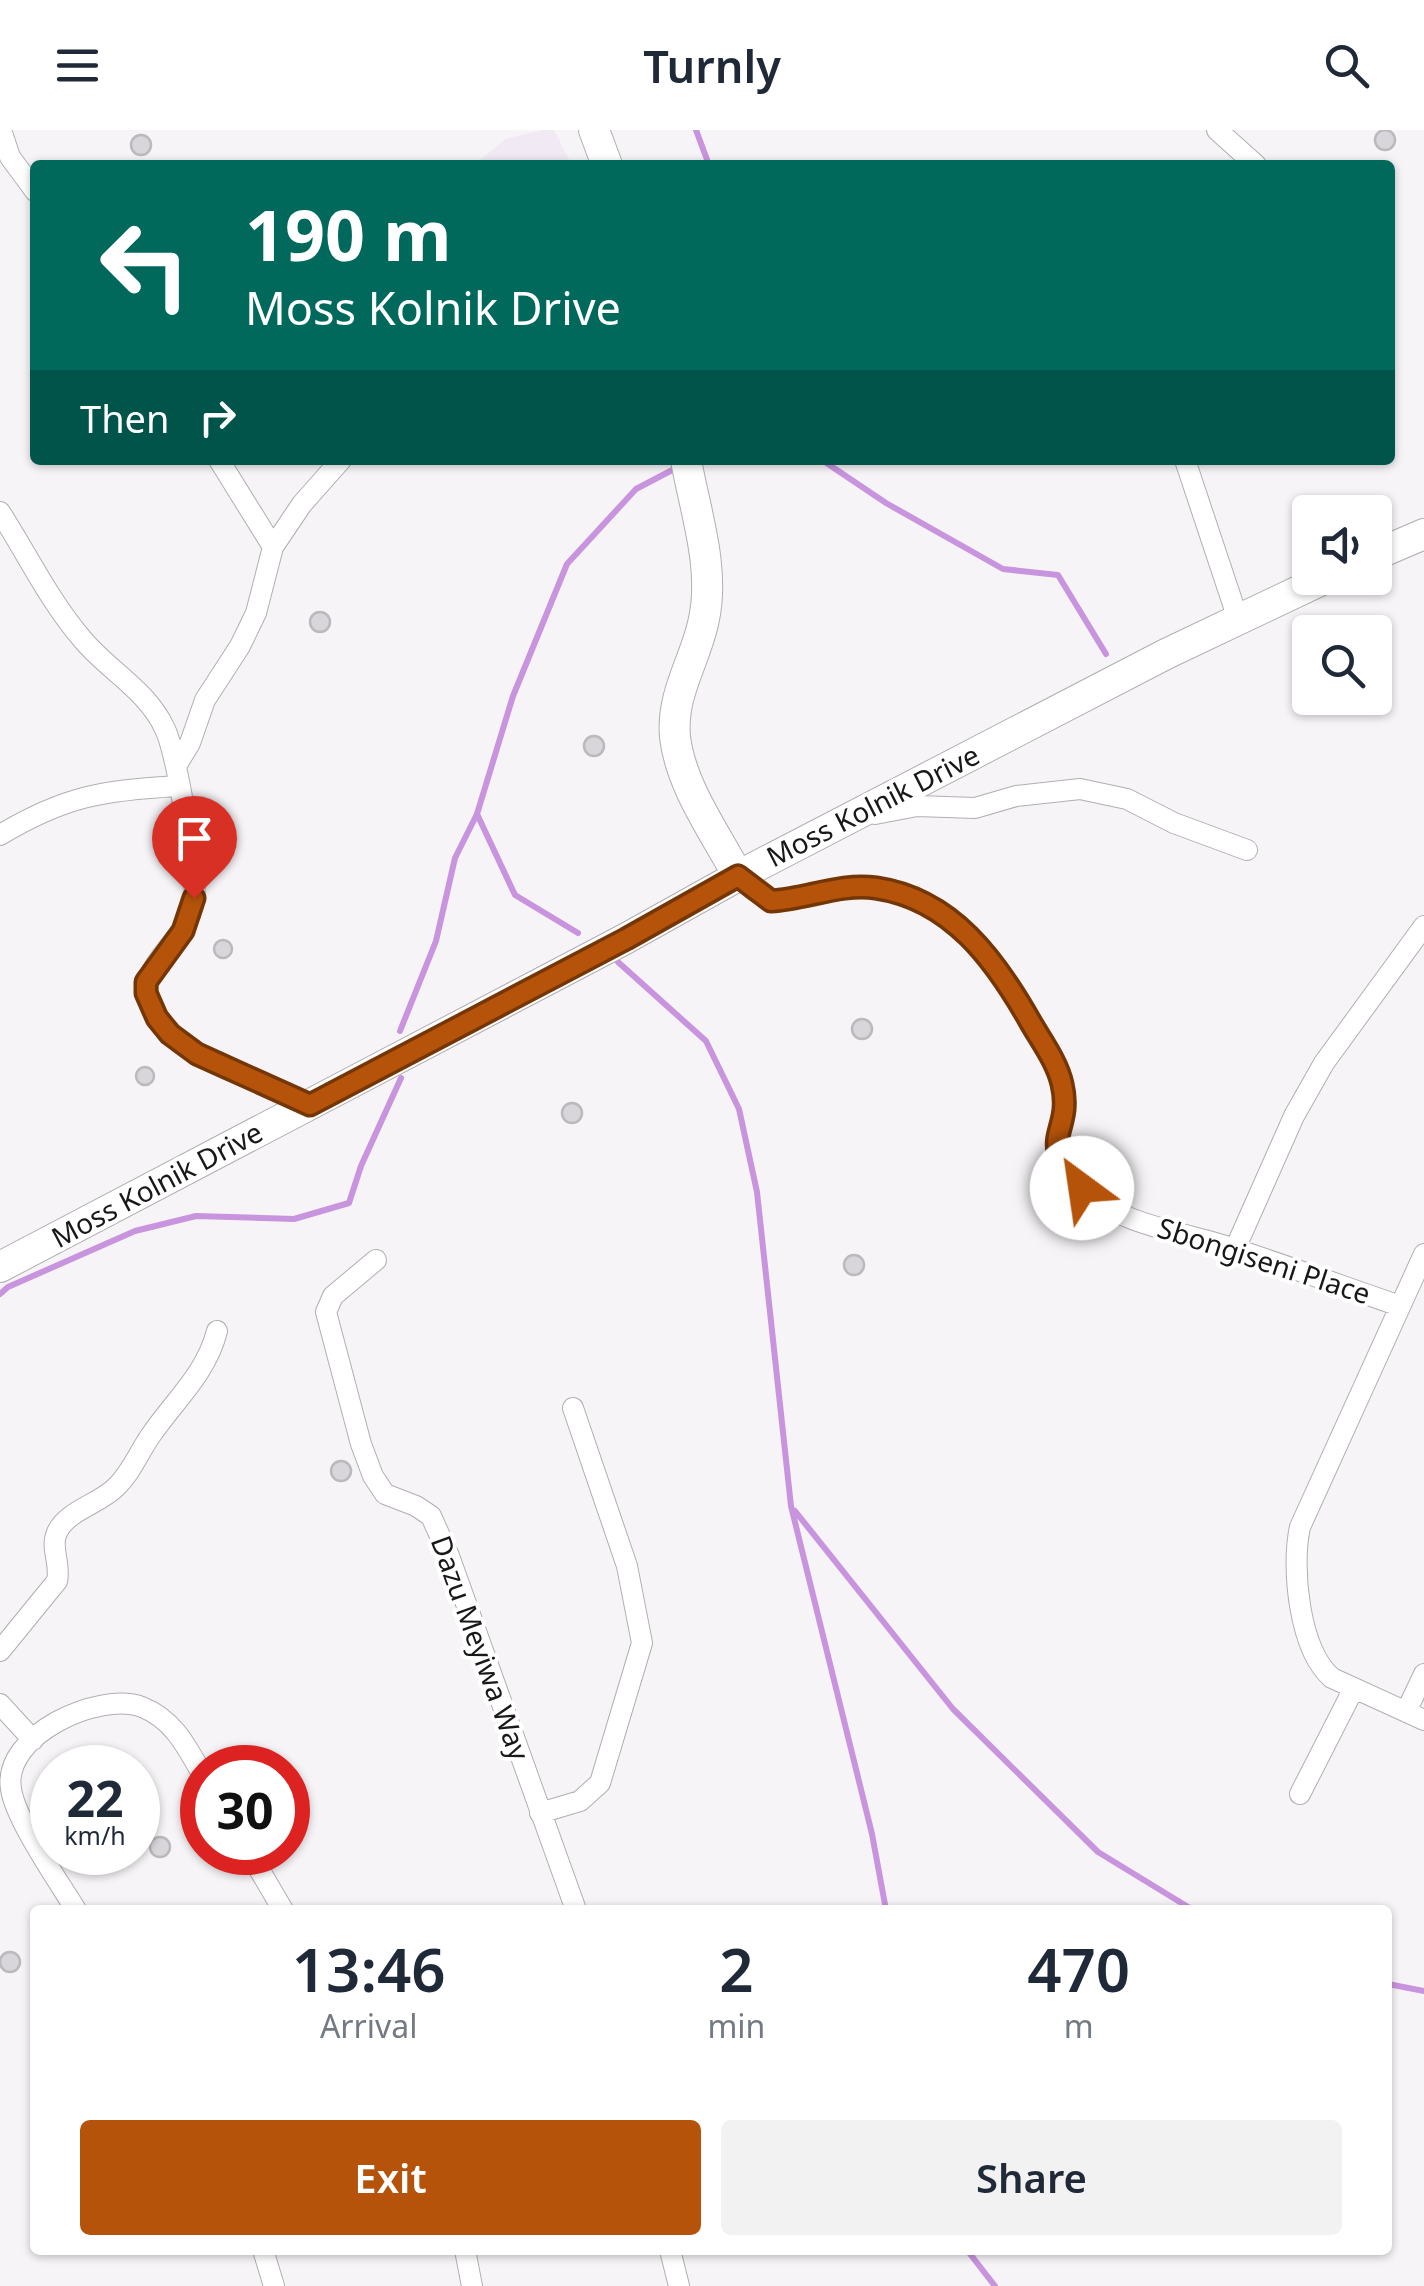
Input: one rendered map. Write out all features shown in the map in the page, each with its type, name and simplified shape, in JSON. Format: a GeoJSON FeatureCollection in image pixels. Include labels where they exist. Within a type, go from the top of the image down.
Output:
{"type":"FeatureCollection","features":[{"type":"Feature","properties":{"kind":"main road"},"geometry":{"type":"LineString","coordinates":[[594,130],[604,160]]}},
{"type":"Feature","properties":{"kind":"main road"},"geometry":{"type":"LineString","coordinates":[[687,466],[705,558],[706,600],[700,633],[677,700],[675,736],[688,784],[738,876]]}},
{"type":"Feature","properties":{"kind":"main road"},"geometry":{"type":"LineString","coordinates":[[1392,548],[1424,534]]}},
{"type":"Feature","properties":{"kind":"main road","name":"Moss Kolnik Drive"},"geometry":{"type":"LineString","coordinates":[[0,1267],[626,939],[738,876],[1292,594]]}},
{"type":"Feature","properties":{"kind":"street"},"geometry":{"type":"LineString","coordinates":[[2,130],[10,157],[30,184]]}},
{"type":"Feature","properties":{"kind":"street"},"geometry":{"type":"LineString","coordinates":[[1217,130],[1250,160]]}},
{"type":"Feature","properties":{"kind":"street"},"geometry":{"type":"LineString","coordinates":[[222,465],[273,547]]}},
{"type":"Feature","properties":{"kind":"street"},"geometry":{"type":"LineString","coordinates":[[177,776],[205,700],[256,613],[273,547],[302,504],[337,465]]}},
{"type":"Feature","properties":{"kind":"street"},"geometry":{"type":"LineString","coordinates":[[1187,465],[1238,619]]}},
{"type":"Feature","properties":{"kind":"street"},"geometry":{"type":"LineString","coordinates":[[0,512],[82,640],[150,703],[166,730],[177,776],[194,898],[183,931],[146,982],[146,993],[157,1018],[184,1046],[310,1105]]}},
{"type":"Feature","properties":{"kind":"street"},"geometry":{"type":"LineString","coordinates":[[0,835],[65,801],[177,776]]}},
{"type":"Feature","properties":{"kind":"street"},"geometry":{"type":"LineString","coordinates":[[844,821],[906,807],[975,808],[1016,796],[1080,789],[1127,799],[1174,824],[1247,850]]}},
{"type":"Feature","properties":{"kind":"street","name":"Sbongiseni Place"},"geometry":{"type":"LineString","coordinates":[[738,876],[771,901],[831,890],[874,888],[897,892],[950,918],[1002,974],[1056,1068],[1064,1105],[1056,1151],[1062,1167],[1099,1204],[1119,1214],[1400,1306]]}},
{"type":"Feature","properties":{"kind":"street"},"geometry":{"type":"LineString","coordinates":[[1234,1249],[1294,1116],[1324,1063],[1424,926]]}},
{"type":"Feature","properties":{"kind":"street"},"geometry":{"type":"LineString","coordinates":[[1424,1254],[1300,1526],[1295,1549],[1304,1618],[1316,1660],[1332,1678],[1415,1716],[1424,1674]]}},
{"type":"Feature","properties":{"kind":"street","name":"Dazu Meyiwa Way"},"geometry":{"type":"LineString","coordinates":[[376,1260],[349,1280],[327,1306],[327,1319],[360,1444],[372,1476],[385,1494],[431,1516],[449,1556],[574,1905]]}},
{"type":"Feature","properties":{"kind":"street"},"geometry":{"type":"LineString","coordinates":[[0,1652],[56,1581],[55,1536],[62,1524],[120,1484],[152,1433],[201,1370],[217,1331]]}},
{"type":"Feature","properties":{"kind":"street"},"geometry":{"type":"LineString","coordinates":[[540,1813],[580,1801],[600,1783],[642,1643],[628,1566],[573,1408]]}},
{"type":"Feature","properties":{"kind":"street"},"geometry":{"type":"LineString","coordinates":[[1300,1794],[1354,1688]]}},
{"type":"Feature","properties":{"kind":"street"},"geometry":{"type":"LineString","coordinates":[[0,1787],[33,1740],[79,1710],[108,1702],[139,1706],[156,1714],[178,1732],[185,1745]]}},
{"type":"Feature","properties":{"kind":"street"},"geometry":{"type":"LineString","coordinates":[[0,1704],[33,1740]]}},
{"type":"Feature","properties":{"kind":"street"},"geometry":{"type":"LineString","coordinates":[[12,1766],[10,1790],[36,1844],[73,1905]]}},
{"type":"Feature","properties":{"kind":"street"},"geometry":{"type":"LineString","coordinates":[[262,1875],[280,1905]]}},
{"type":"Feature","properties":{"kind":"street"},"geometry":{"type":"LineString","coordinates":[[265,2255],[274,2286]]}},
{"type":"Feature","properties":{"kind":"street"},"geometry":{"type":"LineString","coordinates":[[466,2255],[472,2286]]}},
{"type":"Feature","properties":{"kind":"street"},"geometry":{"type":"LineString","coordinates":[[671,2255],[679,2286]]}},
{"type":"Feature","properties":{"kind":"shaded area"},"geometry":{"type":"Polygon","coordinates":[[[554,130],[569,160],[480,160],[505,139],[554,130]]]}},
{"type":"Feature","properties":{"kind":"building"},"geometry":{"type":"Polygon","coordinates":[[[1385,130],[1395,140],[1385,150],[1375,140],[1385,130]]]}},
{"type":"Feature","properties":{"kind":"building"},"geometry":{"type":"Polygon","coordinates":[[[141,135],[151,145],[141,155],[131,145],[141,135]]]}},
{"type":"Feature","properties":{"kind":"building"},"geometry":{"type":"Polygon","coordinates":[[[320,612],[330,622],[320,632],[310,622],[320,612]]]}},
{"type":"Feature","properties":{"kind":"building"},"geometry":{"type":"Polygon","coordinates":[[[594,736],[604,746],[594,756],[584,746],[594,736]]]}},
{"type":"Feature","properties":{"kind":"building"},"geometry":{"type":"Polygon","coordinates":[[[223,940],[230,942],[230,956],[223,958],[216,956],[214,949],[216,942],[223,940]]]}},
{"type":"Feature","properties":{"kind":"building"},"geometry":{"type":"Polygon","coordinates":[[[862,1019],[872,1029],[862,1039],[852,1029],[862,1019]]]}},
{"type":"Feature","properties":{"kind":"building"},"geometry":{"type":"Polygon","coordinates":[[[145,1067],[152,1069],[152,1083],[145,1085],[138,1083],[136,1076],[138,1069],[145,1067]]]}},
{"type":"Feature","properties":{"kind":"building"},"geometry":{"type":"Polygon","coordinates":[[[572,1103],[582,1113],[572,1123],[562,1113],[572,1103]]]}},
{"type":"Feature","properties":{"kind":"building"},"geometry":{"type":"Polygon","coordinates":[[[854,1255],[864,1265],[854,1275],[844,1265],[854,1255]]]}},
{"type":"Feature","properties":{"kind":"building"},"geometry":{"type":"Polygon","coordinates":[[[341,1461],[351,1471],[341,1481],[331,1471],[341,1461]]]}},
{"type":"Feature","properties":{"kind":"building"},"geometry":{"type":"Polygon","coordinates":[[[160,1837],[170,1847],[160,1857],[160,1837]]]}},
{"type":"Feature","properties":{"kind":"building"},"geometry":{"type":"Polygon","coordinates":[[[10,1952],[20,1962],[10,1972],[0,1962],[10,1952]]]}},
{"type":"Feature","properties":{"kind":"waterway"},"geometry":{"type":"LineString","coordinates":[[696,130],[707,160]]}},
{"type":"Feature","properties":{"kind":"waterway"},"geometry":{"type":"LineString","coordinates":[[829,465],[886,503],[1003,569],[1058,575],[1106,654]]}},
{"type":"Feature","properties":{"kind":"waterway"},"geometry":{"type":"LineString","coordinates":[[578,933],[515,895],[477,814],[513,696],[567,564],[636,489],[678,467]]}},
{"type":"Feature","properties":{"kind":"waterway"},"geometry":{"type":"LineString","coordinates":[[400,1031],[436,941],[455,858],[477,814]]}},
{"type":"Feature","properties":{"kind":"waterway"},"geometry":{"type":"LineString","coordinates":[[618,962],[706,1041],[739,1109],[757,1192],[791,1506],[872,1834],[885,1905]]}},
{"type":"Feature","properties":{"kind":"waterway"},"geometry":{"type":"LineString","coordinates":[[0,1294],[135,1231],[196,1216],[294,1219],[349,1203],[361,1166],[401,1078]]}},
{"type":"Feature","properties":{"kind":"waterway"},"geometry":{"type":"LineString","coordinates":[[795,1511],[953,1709],[1098,1852],[1185,1905]]}},
{"type":"Feature","properties":{"kind":"waterway"},"geometry":{"type":"LineString","coordinates":[[1392,1985],[1424,1991]]}},
{"type":"Feature","properties":{"kind":"waterway"},"geometry":{"type":"LineString","coordinates":[[971,2255],[995,2286]]}},
{"type":"Feature","properties":{"kind":"route"},"geometry":{"type":"LineString","coordinates":[[194,898],[183,931],[146,982],[146,993],[157,1018],[170,1034],[197,1054],[310,1105],[738,876],[771,901],[855,887],[897,892],[950,918],[986,953],[1014,993],[1056,1068],[1064,1105],[1056,1151],[1062,1167],[1082,1188]]}}]}
